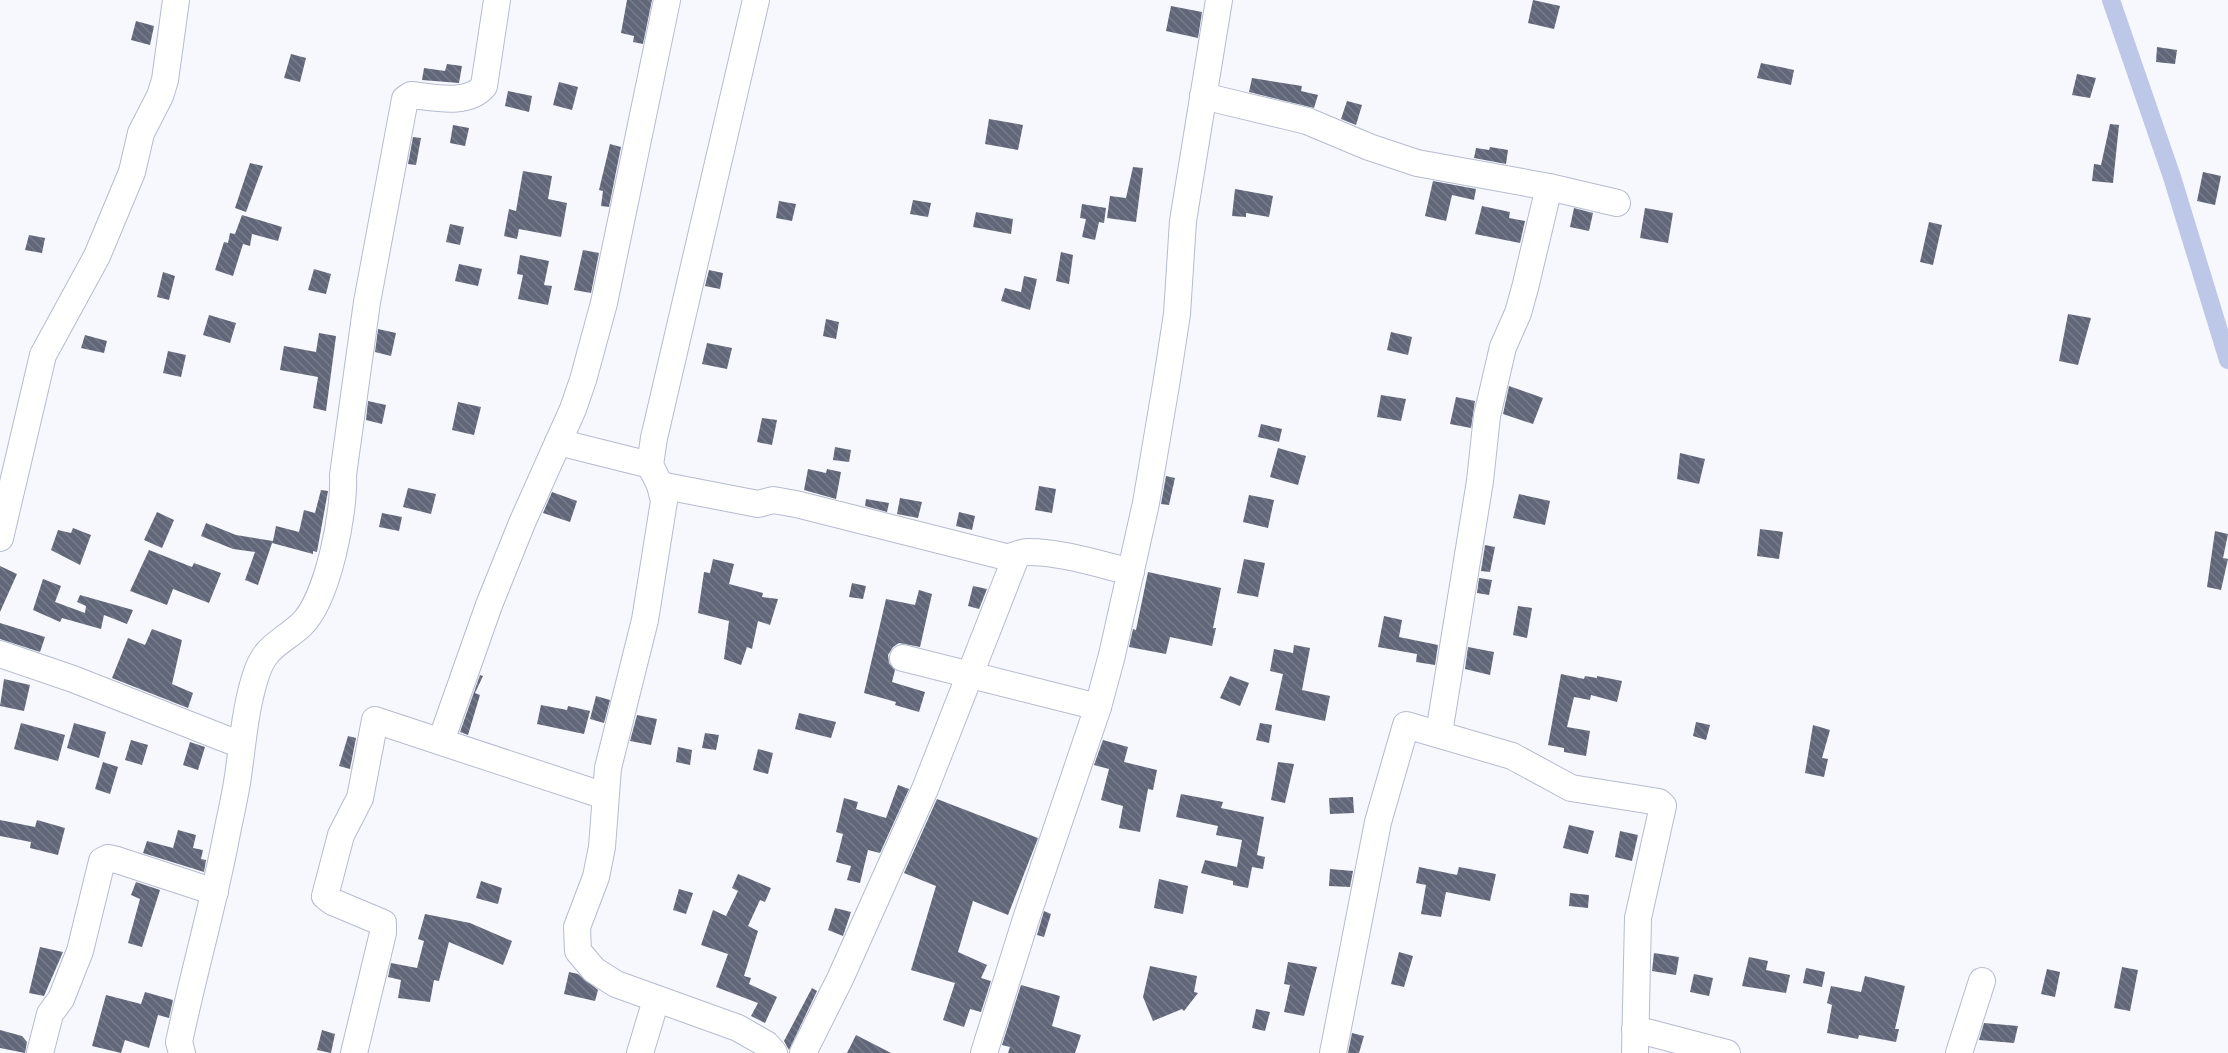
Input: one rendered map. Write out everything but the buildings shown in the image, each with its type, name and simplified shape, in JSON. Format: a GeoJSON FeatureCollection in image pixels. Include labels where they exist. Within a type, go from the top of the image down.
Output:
{"type":"FeatureCollection","features":[{"type":"Feature","properties":{"kind":"street"},"geometry":{"type":"LineString","coordinates":[[0,538],[3,509],[43,355],[97,255],[132,172],[141,133],[160,96],[176,0]]}},
{"type":"Feature","properties":{"kind":"street"},"geometry":{"type":"LineString","coordinates":[[182,1053],[179,1042],[215,892],[238,777],[247,707],[263,657],[273,644],[301,625],[317,606],[327,578],[344,493],[343,475],[365,313],[405,99],[411,95],[465,98],[477,94],[484,86],[497,0]]}},
{"type":"Feature","properties":{"kind":"street"},"geometry":{"type":"LineString","coordinates":[[441,741],[489,605],[573,410],[596,336],[667,0]]}},
{"type":"Feature","properties":{"kind":"street"},"geometry":{"type":"LineString","coordinates":[[756,0],[696,267],[666,380],[655,475],[664,501],[645,620],[608,768],[602,847],[596,877],[577,927],[578,951],[594,970],[616,984],[738,1028],[766,1044],[774,1053]]}},
{"type":"Feature","properties":{"kind":"street"},"geometry":{"type":"LineString","coordinates":[[984,1053],[1026,919],[1098,707],[1131,572],[1177,314],[1183,221],[1219,0]]}},
{"type":"Feature","properties":{"kind":"street"},"geometry":{"type":"LineString","coordinates":[[1203,96],[1307,121],[1369,147],[1418,164],[1549,187],[1617,203]]}},
{"type":"Feature","properties":{"kind":"street"},"geometry":{"type":"LineString","coordinates":[[1439,733],[1480,481],[1487,416],[1503,347],[1523,296],[1549,187]]}},
{"type":"Feature","properties":{"kind":"street"},"geometry":{"type":"LineString","coordinates":[[558,442],[655,475],[758,504],[773,500],[796,504],[988,553],[1016,556],[1025,551],[1048,554],[1131,572]]}},
{"type":"Feature","properties":{"kind":"street"},"geometry":{"type":"LineString","coordinates":[[803,1053],[884,884],[970,676],[1016,556]]}},
{"type":"Feature","properties":{"kind":"street"},"geometry":{"type":"LineString","coordinates":[[0,654],[73,679],[242,745]]}},
{"type":"Feature","properties":{"kind":"street"},"geometry":{"type":"LineString","coordinates":[[903,658],[1098,707]]}},
{"type":"Feature","properties":{"kind":"street"},"geometry":{"type":"LineString","coordinates":[[354,1053],[383,933],[383,922],[333,902],[325,896],[341,835],[360,798],[375,720],[605,796]]}},
{"type":"Feature","properties":{"kind":"street"},"geometry":{"type":"LineString","coordinates":[[1334,1053],[1378,822],[1404,726],[1409,725],[1512,756],[1571,788],[1659,802],[1663,806],[1638,918],[1635,1041],[1727,1053]]}},
{"type":"Feature","properties":{"kind":"street"},"geometry":{"type":"LineString","coordinates":[[40,1053],[50,1014],[61,999],[80,951],[102,861],[108,858],[215,892]]}},
{"type":"Feature","properties":{"kind":"street"},"geometry":{"type":"LineString","coordinates":[[1959,1053],[1982,981]]}},
{"type":"Feature","properties":{"kind":"street"},"geometry":{"type":"LineString","coordinates":[[640,1053],[656,1000]]}},
{"type":"Feature","properties":{"kind":"waterway"},"geometry":{"type":"LineString","coordinates":[[2111,0],[2172,177],[2228,360]]}}]}
